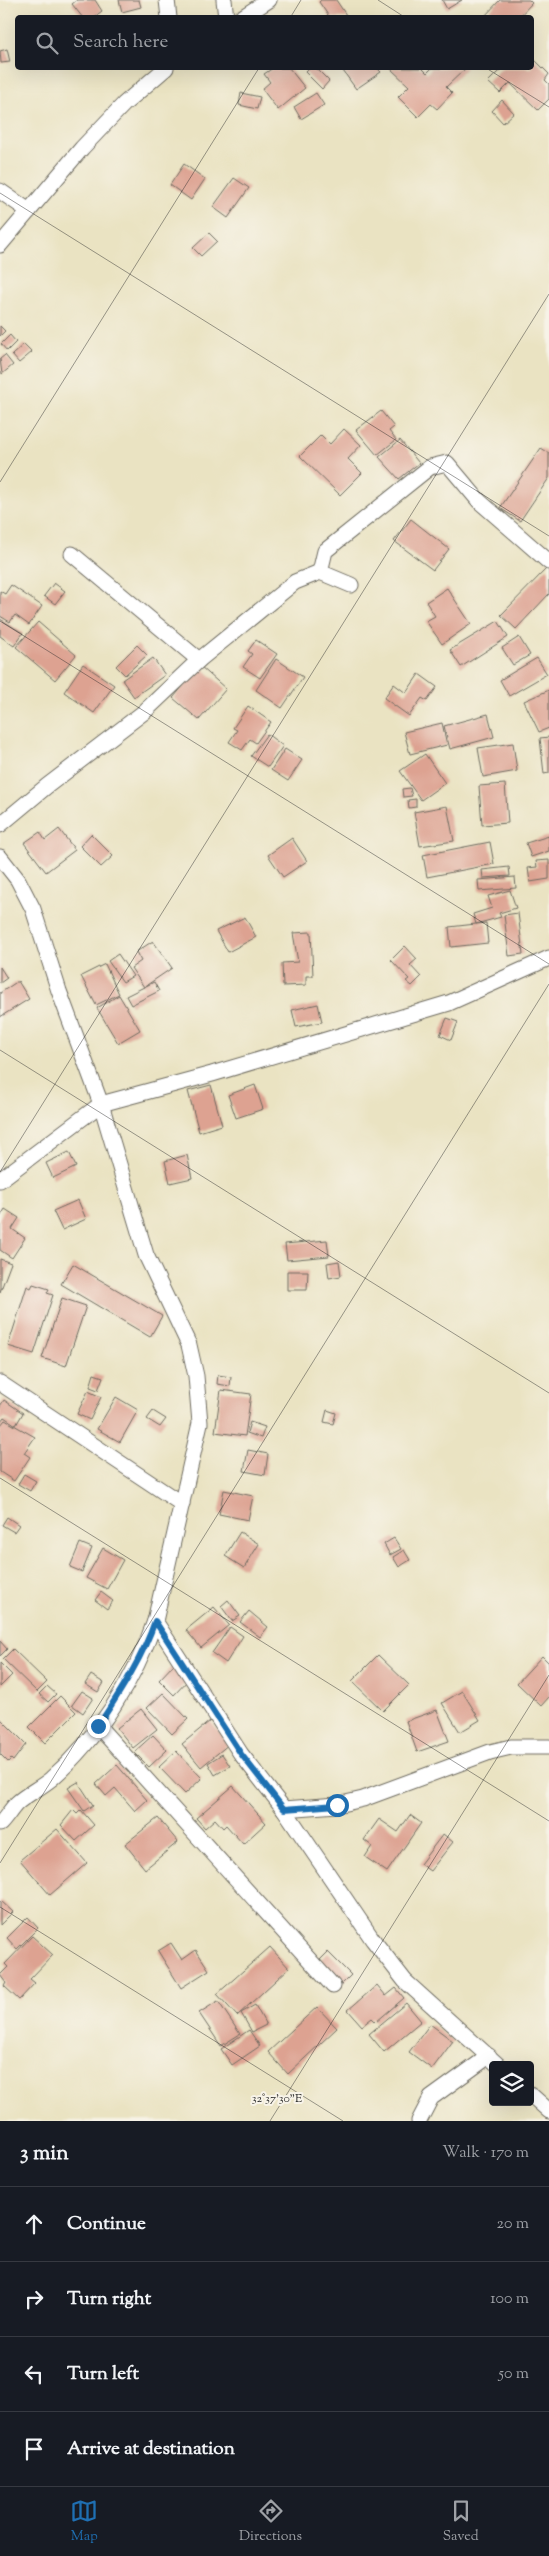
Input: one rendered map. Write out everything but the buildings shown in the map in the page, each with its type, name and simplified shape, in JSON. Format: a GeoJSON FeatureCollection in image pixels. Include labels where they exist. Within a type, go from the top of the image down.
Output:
{"type":"FeatureCollection","features":[{"type":"Feature","properties":{"kind":"street"},"geometry":{"type":"LineString","coordinates":[[167,0],[169,15]]}},
{"type":"Feature","properties":{"kind":"street"},"geometry":{"type":"LineString","coordinates":[[224,0],[226,15]]}},
{"type":"Feature","properties":{"kind":"street"},"geometry":{"type":"LineString","coordinates":[[246,15],[269,0]]}},
{"type":"Feature","properties":{"kind":"street"},"geometry":{"type":"LineString","coordinates":[[0,245],[94,136],[124,104],[164,70]]}},
{"type":"Feature","properties":{"kind":"street"},"geometry":{"type":"LineString","coordinates":[[0,191],[29,211]]}},
{"type":"Feature","properties":{"kind":"street"},"geometry":{"type":"LineString","coordinates":[[320,572],[325,552],[430,467],[447,462],[479,501],[549,562]]}},
{"type":"Feature","properties":{"kind":"street"},"geometry":{"type":"LineString","coordinates":[[72,554],[199,660]]}},
{"type":"Feature","properties":{"kind":"street"},"geometry":{"type":"LineString","coordinates":[[0,825],[47,786],[144,712],[199,660],[295,582],[320,572],[351,584]]}},
{"type":"Feature","properties":{"kind":"street"},"geometry":{"type":"LineString","coordinates":[[0,857],[18,880],[33,910],[59,991],[101,1104],[146,1255],[189,1345],[196,1376],[200,1423],[155,1621],[147,1643],[131,1675],[98,1726],[51,1778],[17,1804],[0,1824]]}},
{"type":"Feature","properties":{"kind":"street"},"geometry":{"type":"LineString","coordinates":[[0,1180],[101,1104],[212,1074],[449,1003],[549,958]]}},
{"type":"Feature","properties":{"kind":"street"},"geometry":{"type":"LineString","coordinates":[[0,1383],[182,1504]]}},
{"type":"Feature","properties":{"kind":"street"},"geometry":{"type":"LineString","coordinates":[[155,1621],[241,1754],[284,1809],[373,1940],[405,1981],[493,2061]]}},
{"type":"Feature","properties":{"kind":"street"},"geometry":{"type":"LineString","coordinates":[[98,1726],[333,1986]]}},
{"type":"Feature","properties":{"kind":"street"},"geometry":{"type":"LineString","coordinates":[[284,1809],[337,1805],[363,1799],[490,1752],[511,1747],[549,1746]]}},
{"type":"Feature","properties":{"kind":"street"},"geometry":{"type":"LineString","coordinates":[[419,2121],[431,2098],[489,2063]]}},
{"type":"Feature","properties":{"kind":"street"},"geometry":{"type":"LineString","coordinates":[[534,2098],[549,2112]]}},
{"type":"Feature","properties":{"kind":"route"},"geometry":{"type":"LineString","coordinates":[[98,1726],[131,1675],[147,1643],[155,1621],[241,1754],[284,1809],[337,1805]]}}]}
